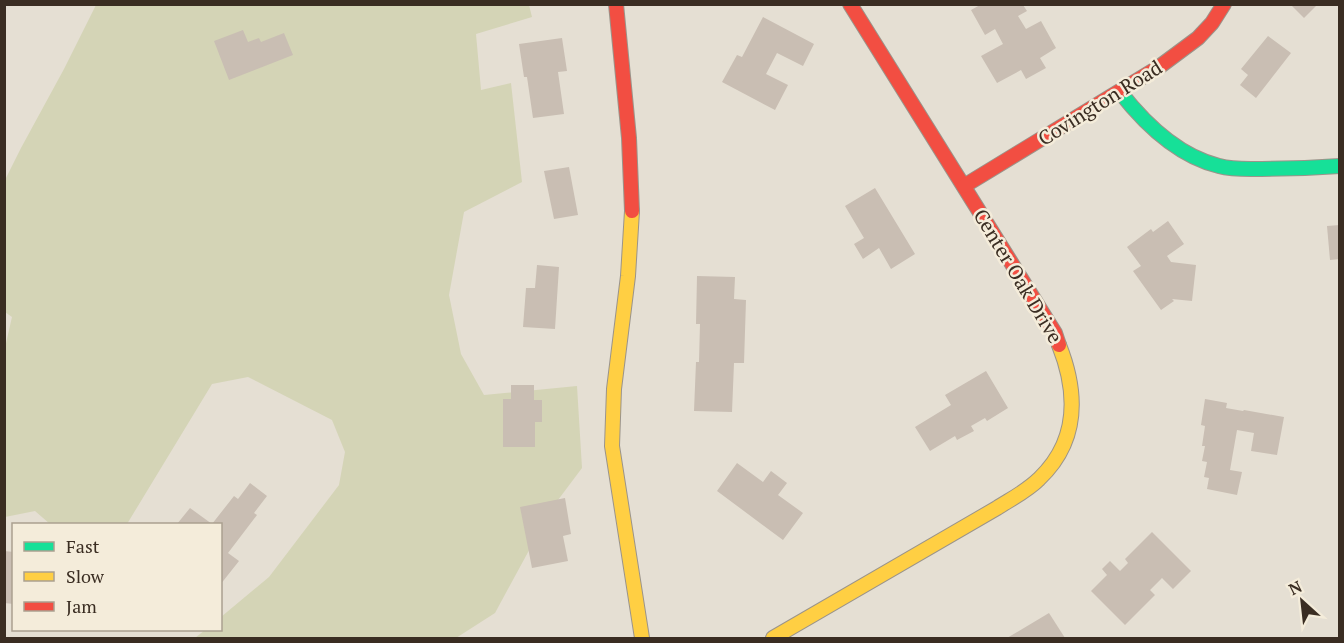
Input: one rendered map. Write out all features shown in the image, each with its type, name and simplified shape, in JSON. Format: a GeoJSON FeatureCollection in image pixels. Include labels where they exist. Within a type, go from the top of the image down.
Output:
{"type":"FeatureCollection","features":[{"type":"Feature","properties":{"kind":"street"},"geometry":{"type":"LineString","coordinates":[[616,4],[630,160],[632,219],[629,278],[612,419],[612,446],[642,639]]}},
{"type":"Feature","properties":{"kind":"street","name":"Center Oak Drive"},"geometry":{"type":"LineString","coordinates":[[773,639],[980,518],[1033,484],[1062,449],[1073,408],[1073,390],[1066,361],[1055,333],[850,4]]}},
{"type":"Feature","properties":{"kind":"street","name":"Covington Road"},"geometry":{"type":"LineString","coordinates":[[964,186],[1159,67],[1198,38],[1212,23],[1224,4]]}},
{"type":"Feature","properties":{"kind":"street"},"geometry":{"type":"LineString","coordinates":[[1120,92],[1157,134],[1175,146],[1215,166],[1260,170],[1340,166]]}},
{"type":"Feature","properties":{"kind":"green space"},"geometry":{"type":"Polygon","coordinates":[[[96,5],[529,5],[532,17],[476,34],[481,90],[511,83],[522,182],[464,212],[449,295],[461,354],[484,395],[577,386],[582,468],[552,508],[495,613],[456,638],[195,638],[204,631],[222,631],[222,616],[269,577],[339,485],[345,452],[332,420],[248,377],[212,384],[128,523],[49,523],[35,511],[5,517],[4,352],[12,317],[5,312],[4,182],[96,5]]]}},
{"type":"Feature","properties":{"kind":"building"},"geometry":{"type":"Polygon","coordinates":[[[1290,4],[1318,4],[1304,18],[1290,4]]]}},
{"type":"Feature","properties":{"kind":"building"},"geometry":{"type":"Polygon","coordinates":[[[980,5],[1023,5],[1027,11],[1018,16],[1026,29],[1041,21],[1056,48],[1040,58],[1046,68],[1026,79],[1021,70],[997,83],[981,56],[1003,44],[995,29],[985,35],[971,10],[980,5]]]}},
{"type":"Feature","properties":{"kind":"building"},"geometry":{"type":"Polygon","coordinates":[[[763,17],[814,44],[803,66],[777,53],[766,74],[788,85],[775,110],[722,82],[737,55],[742,57],[763,17]]]}},
{"type":"Feature","properties":{"kind":"building"},"geometry":{"type":"Polygon","coordinates":[[[243,30],[248,42],[259,38],[261,42],[284,33],[293,55],[229,80],[214,41],[243,30]]]}},
{"type":"Feature","properties":{"kind":"building"},"geometry":{"type":"Polygon","coordinates":[[[1268,36],[1291,53],[1256,98],[1240,85],[1248,75],[1241,69],[1268,36]]]}},
{"type":"Feature","properties":{"kind":"building"},"geometry":{"type":"Polygon","coordinates":[[[562,38],[567,71],[558,72],[564,114],[533,118],[519,44],[562,38]]]}},
{"type":"Feature","properties":{"kind":"building"},"geometry":{"type":"Polygon","coordinates":[[[569,167],[578,215],[554,219],[544,171],[569,167]]]}},
{"type":"Feature","properties":{"kind":"building"},"geometry":{"type":"Polygon","coordinates":[[[875,188],[915,254],[891,269],[879,248],[863,259],[854,244],[864,238],[845,206],[875,188]]]}},
{"type":"Feature","properties":{"kind":"building"},"geometry":{"type":"Polygon","coordinates":[[[1168,221],[1184,244],[1167,256],[1171,262],[1196,265],[1192,301],[1172,299],[1174,301],[1161,310],[1133,271],[1141,266],[1127,247],[1151,229],[1153,232],[1168,221]]]}},
{"type":"Feature","properties":{"kind":"building"},"geometry":{"type":"Polygon","coordinates":[[[1340,225],[1340,259],[1330,260],[1327,226],[1340,225]]]}},
{"type":"Feature","properties":{"kind":"building"},"geometry":{"type":"Polygon","coordinates":[[[537,265],[559,267],[555,329],[523,327],[526,288],[535,288],[537,265]]]}},
{"type":"Feature","properties":{"kind":"building"},"geometry":{"type":"Polygon","coordinates":[[[697,276],[735,277],[734,299],[746,300],[744,363],[734,363],[732,412],[694,411],[700,324],[696,324],[697,276]]]}},
{"type":"Feature","properties":{"kind":"building"},"geometry":{"type":"Polygon","coordinates":[[[986,371],[1008,408],[987,421],[985,418],[971,426],[974,431],[957,440],[955,436],[930,451],[915,427],[951,405],[945,395],[986,371]]]}},
{"type":"Feature","properties":{"kind":"building"},"geometry":{"type":"Polygon","coordinates":[[[511,385],[534,385],[534,400],[542,400],[542,422],[535,422],[535,447],[503,447],[503,399],[511,399],[511,385]]]}},
{"type":"Feature","properties":{"kind":"building"},"geometry":{"type":"Polygon","coordinates":[[[1205,399],[1227,403],[1226,408],[1284,417],[1277,455],[1251,451],[1254,433],[1237,430],[1230,470],[1242,472],[1237,495],[1207,489],[1209,478],[1204,477],[1207,462],[1202,461],[1205,426],[1201,425],[1205,399]]]}},
{"type":"Feature","properties":{"kind":"building"},"geometry":{"type":"Polygon","coordinates":[[[737,463],[763,482],[771,471],[787,483],[778,495],[803,513],[783,540],[717,491],[737,463]]]}},
{"type":"Feature","properties":{"kind":"building"},"geometry":{"type":"Polygon","coordinates":[[[250,483],[267,496],[254,513],[257,515],[228,553],[239,561],[222,582],[222,523],[213,523],[234,496],[238,499],[250,483]]]}},
{"type":"Feature","properties":{"kind":"building"},"geometry":{"type":"Polygon","coordinates":[[[565,498],[571,534],[563,536],[568,561],[532,568],[520,507],[565,498]]]}},
{"type":"Feature","properties":{"kind":"building"},"geometry":{"type":"Polygon","coordinates":[[[190,508],[211,523],[178,523],[190,508]]]}},
{"type":"Feature","properties":{"kind":"building"},"geometry":{"type":"Polygon","coordinates":[[[1152,532],[1191,571],[1173,589],[1162,578],[1150,590],[1155,595],[1125,625],[1091,591],[1107,575],[1102,569],[1110,561],[1120,571],[1128,563],[1125,559],[1152,532]]]}},
{"type":"Feature","properties":{"kind":"building"},"geometry":{"type":"Polygon","coordinates":[[[4,551],[12,552],[12,604],[4,603],[4,551]]]}},
{"type":"Feature","properties":{"kind":"building"},"geometry":{"type":"Polygon","coordinates":[[[1049,613],[1065,638],[1007,638],[1049,613]]]}},
{"type":"Feature","properties":{"kind":"traffic: fast"},"geometry":{"type":"LineString","coordinates":[[1120,92],[1140,116],[1176,147],[1204,161],[1239,169],[1340,166]]}},
{"type":"Feature","properties":{"kind":"traffic: slow"},"geometry":{"type":"LineString","coordinates":[[632,211],[628,276],[614,389],[612,446],[642,638]]}},
{"type":"Feature","properties":{"kind":"traffic: slow"},"geometry":{"type":"LineString","coordinates":[[773,638],[997,508],[1039,479],[1062,449],[1071,416],[1070,381],[1059,345]]}},
{"type":"Feature","properties":{"kind":"traffic: jam"},"geometry":{"type":"LineString","coordinates":[[616,4],[629,138],[632,211]]}},
{"type":"Feature","properties":{"kind":"traffic: jam"},"geometry":{"type":"LineString","coordinates":[[850,4],[1055,333],[1059,345]]}},
{"type":"Feature","properties":{"kind":"traffic: jam"},"geometry":{"type":"LineString","coordinates":[[964,186],[1159,67],[1198,38],[1212,23],[1224,4]]}}]}
